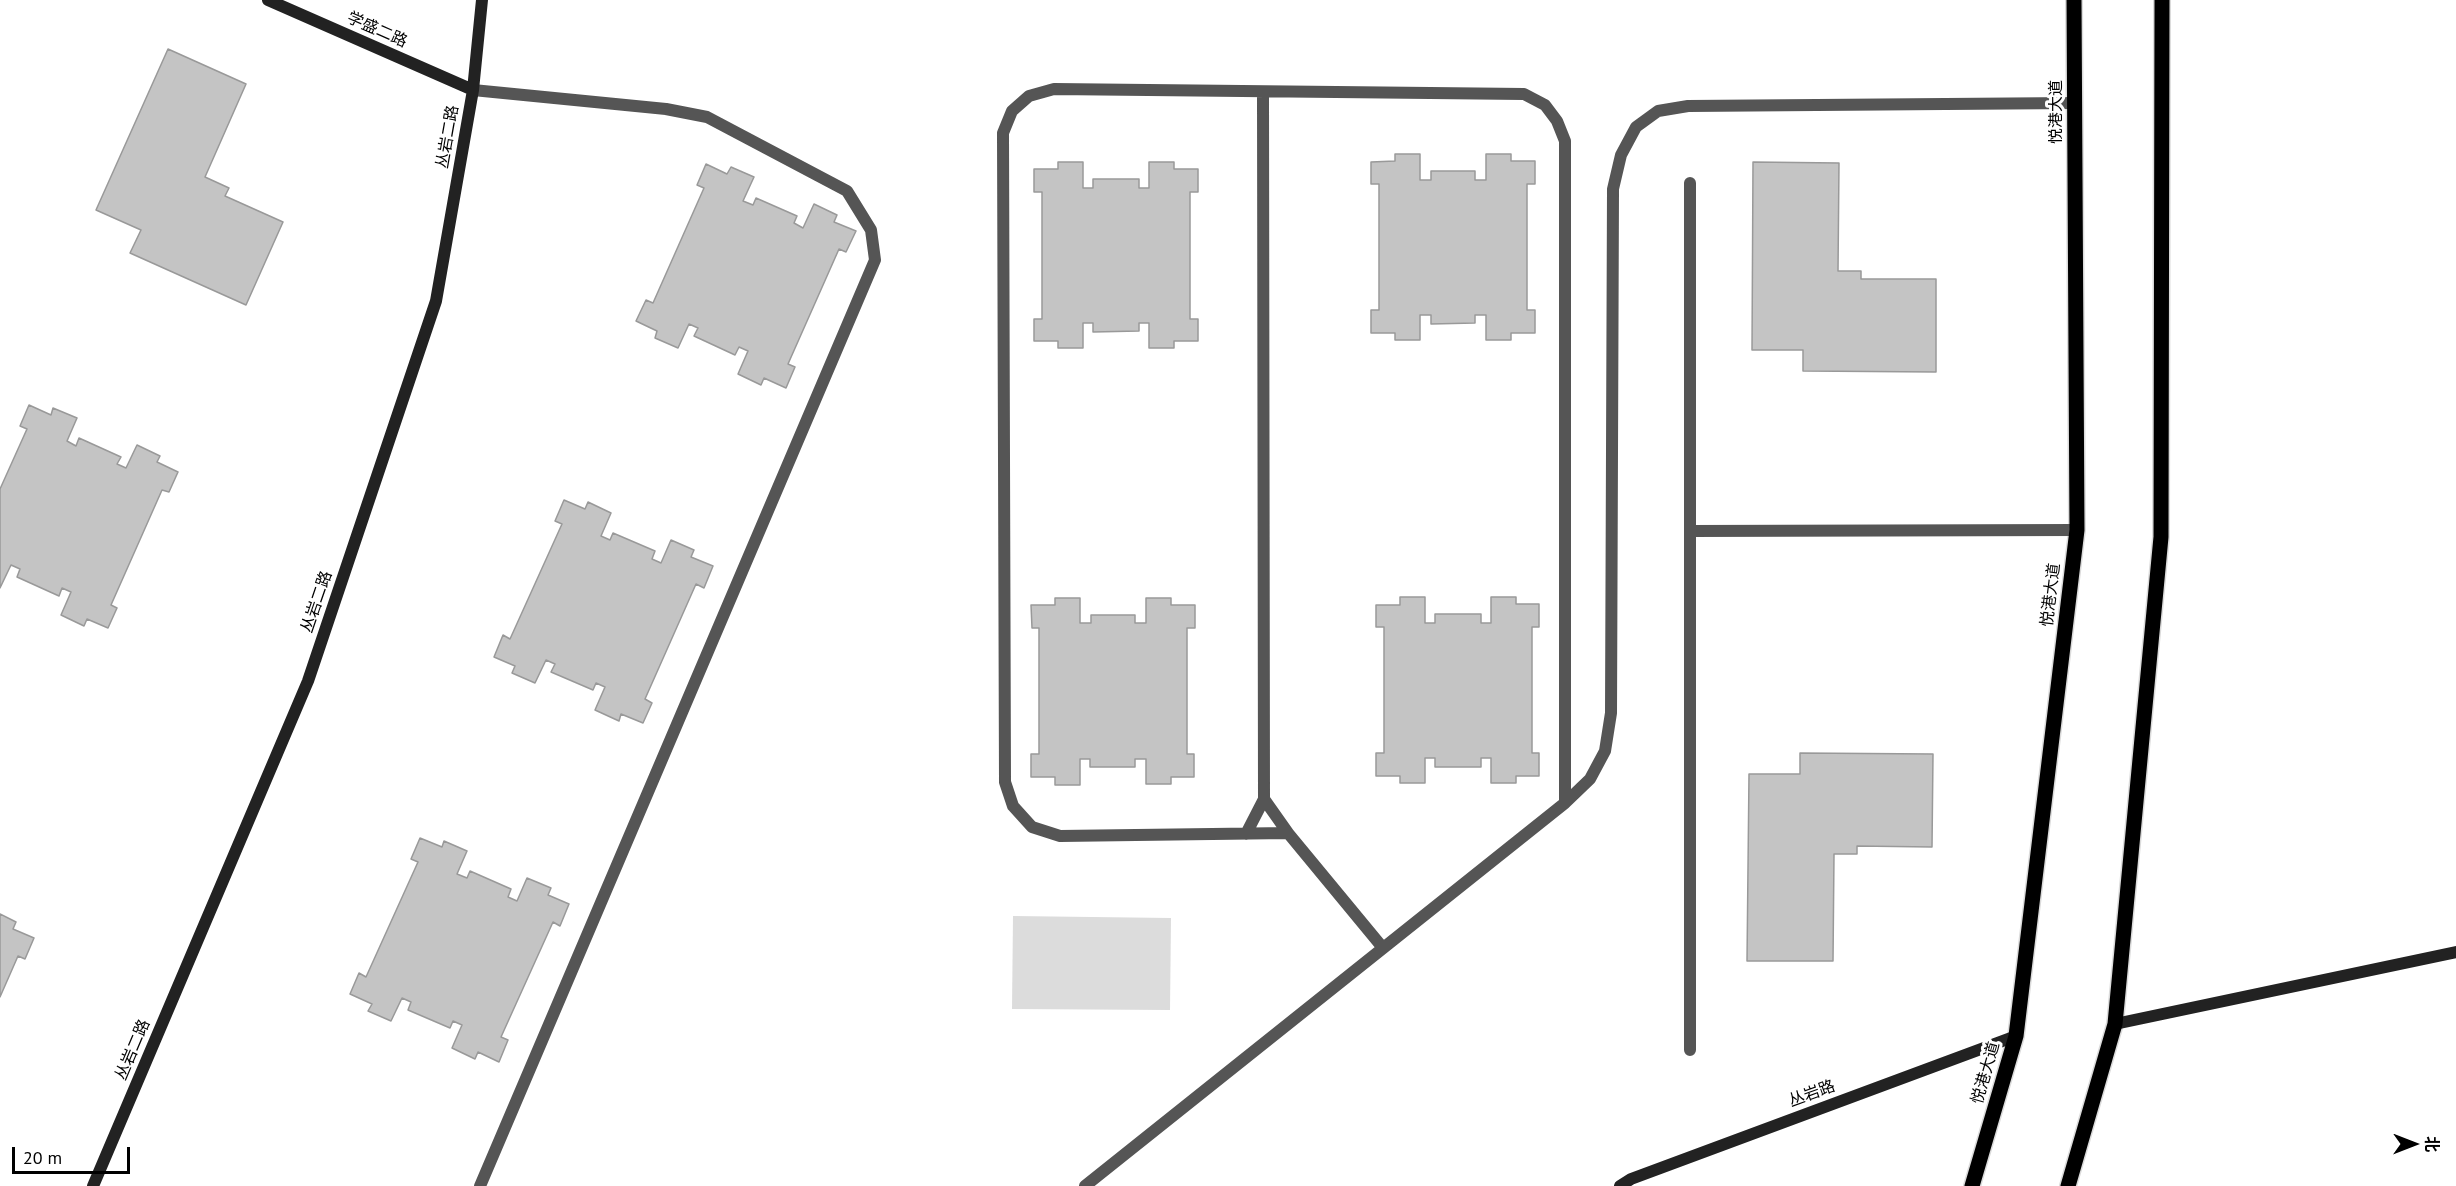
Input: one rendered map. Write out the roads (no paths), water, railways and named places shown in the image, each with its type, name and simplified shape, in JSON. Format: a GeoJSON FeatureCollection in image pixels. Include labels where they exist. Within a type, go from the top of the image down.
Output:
{"type":"FeatureCollection","features":[{"type":"Feature","properties":{"kind":"main road","name":"悦港大道"},"geometry":{"type":"LineString","coordinates":[[1972,1186],[2016,1036],[2077,530],[2074,0]]}},
{"type":"Feature","properties":{"kind":"main road"},"geometry":{"type":"LineString","coordinates":[[2068,1186],[2115,1024],[2161,537],[2162,0]]}},
{"type":"Feature","properties":{"kind":"street","name":"学盛二路"},"geometry":{"type":"LineString","coordinates":[[268,0],[473,90]]}},
{"type":"Feature","properties":{"kind":"street","name":"丛岩二路"},"geometry":{"type":"LineString","coordinates":[[93,1186],[308,681],[436,301],[473,90],[482,0]]}},
{"type":"Feature","properties":{"kind":"street"},"geometry":{"type":"LineString","coordinates":[[2115,1024],[2456,951]]}},
{"type":"Feature","properties":{"kind":"street","name":"丛岩路"},"geometry":{"type":"LineString","coordinates":[[1620,1186],[1631,1179],[2016,1036]]}},
{"type":"Feature","properties":{"kind":"lane"},"geometry":{"type":"LineString","coordinates":[[1288,833],[1060,836],[1032,827],[1013,806],[1005,782],[1003,133],[1012,111],[1029,96],[1054,89],[1524,94],[1545,105],[1557,121],[1564,141],[1565,803]]}},
{"type":"Feature","properties":{"kind":"lane"},"geometry":{"type":"LineString","coordinates":[[473,90],[666,109],[707,117],[847,191],[871,230],[875,260],[480,1186]]}},
{"type":"Feature","properties":{"kind":"lane"},"geometry":{"type":"LineString","coordinates":[[1246,834],[1263,799],[1263,92]]}},
{"type":"Feature","properties":{"kind":"lane"},"geometry":{"type":"LineString","coordinates":[[1085,1186],[1565,803],[1590,779],[1605,751],[1611,712],[1613,189],[1621,156],[1636,127],[1658,111],[1688,106],[2074,103]]}},
{"type":"Feature","properties":{"kind":"lane"},"geometry":{"type":"LineString","coordinates":[[1690,183],[1690,1050]]}},
{"type":"Feature","properties":{"kind":"lane"},"geometry":{"type":"LineString","coordinates":[[1690,531],[2077,530]]}},
{"type":"Feature","properties":{"kind":"lane"},"geometry":{"type":"LineString","coordinates":[[1263,799],[1288,833],[1383,948]]}}]}
